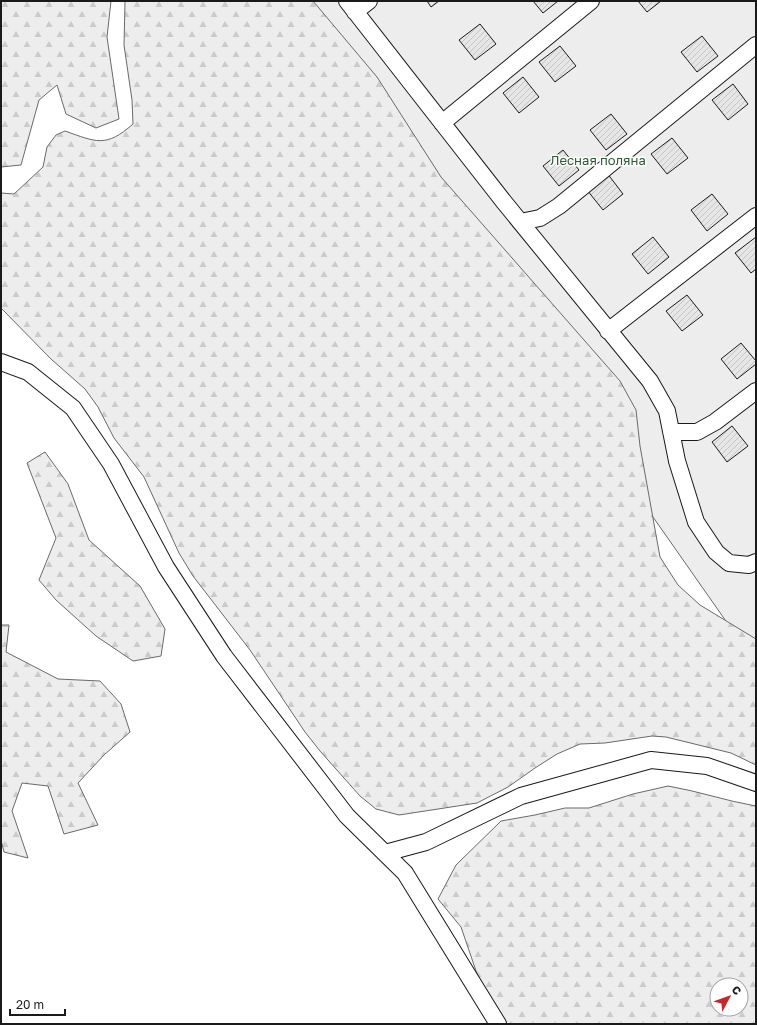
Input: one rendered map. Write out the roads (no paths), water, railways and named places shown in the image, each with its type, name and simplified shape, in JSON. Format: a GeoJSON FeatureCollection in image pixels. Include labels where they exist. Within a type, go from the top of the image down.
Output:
{"type":"FeatureCollection","features":[{"type":"Feature","properties":{"kind":"street"},"geometry":{"type":"LineString","coordinates":[[369,1],[351,6],[520,222],[650,381],[667,411],[677,461],[696,522],[716,552],[729,563],[749,565],[756,562]]}},
{"type":"Feature","properties":{"kind":"street"},"geometry":{"type":"LineString","coordinates":[[442,123],[592,1]]}},
{"type":"Feature","properties":{"kind":"street"},"geometry":{"type":"LineString","coordinates":[[520,222],[540,218],[559,206],[756,45]]}},
{"type":"Feature","properties":{"kind":"street"},"geometry":{"type":"LineString","coordinates":[[608,331],[756,216]]}},
{"type":"Feature","properties":{"kind":"street"},"geometry":{"type":"LineString","coordinates":[[1,362],[28,372],[72,408],[111,464],[166,567],[224,656],[347,816],[405,873],[498,1024]]}},
{"type":"Feature","properties":{"kind":"street"},"geometry":{"type":"LineString","coordinates":[[671,432],[697,432],[715,422],[756,390]]}},
{"type":"Feature","properties":{"kind":"street"},"geometry":{"type":"LineString","coordinates":[[385,853],[426,842],[521,796],[652,760],[707,766],[756,783]]}},
{"type":"Feature","properties":{"kind":"park label","name":"Лесная поляна"},"geometry":{"type":"Point","coordinates":[598,160]}}]}
